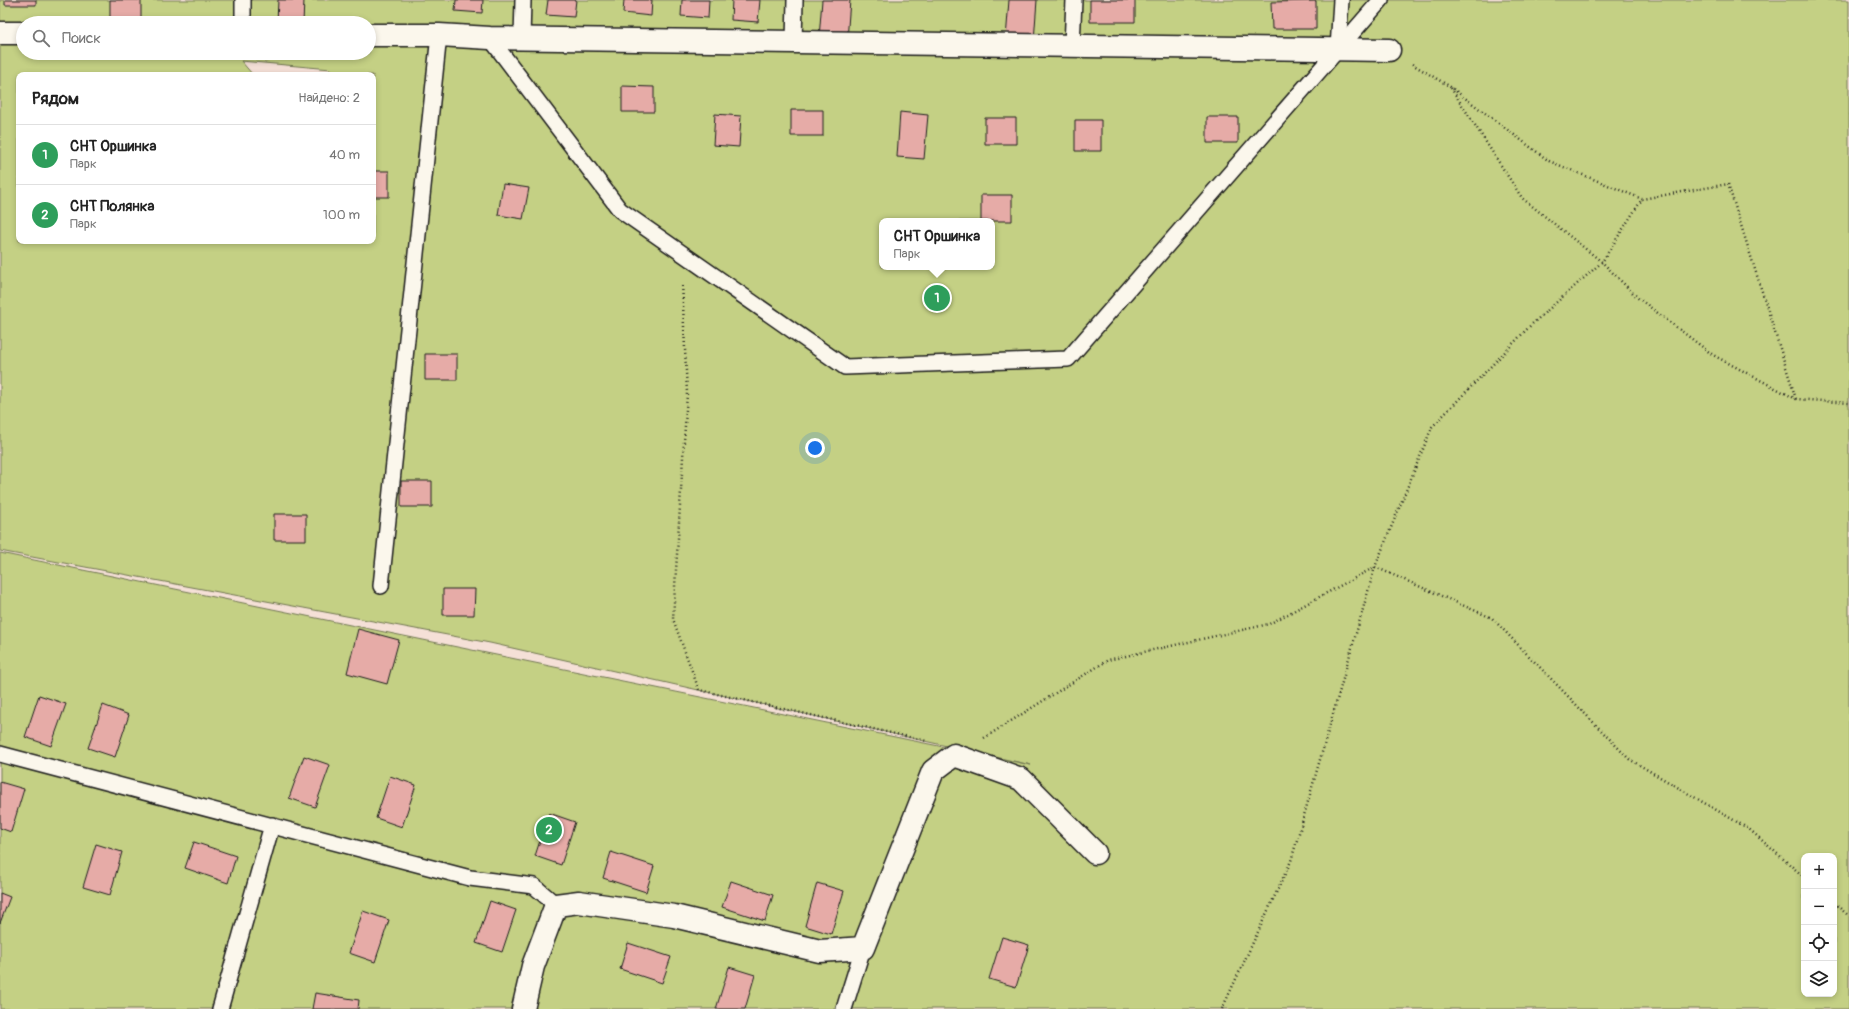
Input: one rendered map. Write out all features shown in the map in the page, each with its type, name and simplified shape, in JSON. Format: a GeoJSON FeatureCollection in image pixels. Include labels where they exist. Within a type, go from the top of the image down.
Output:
{"type":"FeatureCollection","features":[{"type":"Feature","properties":{"kind":"street"},"geometry":{"type":"LineString","coordinates":[[0,33],[16,33]]}},
{"type":"Feature","properties":{"kind":"street"},"geometry":{"type":"LineString","coordinates":[[376,35],[439,35],[522,39],[1389,50]]}},
{"type":"Feature","properties":{"kind":"street"},"geometry":{"type":"LineString","coordinates":[[523,1009],[533,966],[556,905],[579,902],[674,916],[820,951],[863,948],[933,771],[954,755],[1021,779],[1095,853]]}},
{"type":"Feature","properties":{"kind":"lane"},"geometry":{"type":"LineString","coordinates":[[243,16],[244,0]]}},
{"type":"Feature","properties":{"kind":"lane"},"geometry":{"type":"LineString","coordinates":[[522,39],[523,0]]}},
{"type":"Feature","properties":{"kind":"lane"},"geometry":{"type":"LineString","coordinates":[[794,42],[796,0]]}},
{"type":"Feature","properties":{"kind":"lane"},"geometry":{"type":"LineString","coordinates":[[1072,46],[1074,0]]}},
{"type":"Feature","properties":{"kind":"lane"},"geometry":{"type":"LineString","coordinates":[[1338,49],[1341,0]]}},
{"type":"Feature","properties":{"kind":"lane"},"geometry":{"type":"LineString","coordinates":[[490,38],[620,210],[845,367],[1068,359],[1381,0]]}},
{"type":"Feature","properties":{"kind":"lane"},"geometry":{"type":"LineString","coordinates":[[381,586],[439,35]]}},
{"type":"Feature","properties":{"kind":"lane"},"geometry":{"type":"LineString","coordinates":[[0,754],[470,878],[534,886],[556,905]]}},
{"type":"Feature","properties":{"kind":"lane"},"geometry":{"type":"LineString","coordinates":[[220,1009],[272,825]]}},
{"type":"Feature","properties":{"kind":"lane"},"geometry":{"type":"LineString","coordinates":[[844,1009],[863,948]]}},
{"type":"Feature","properties":{"kind":"path"},"geometry":{"type":"LineString","coordinates":[[1389,50],[1449,86],[1549,161],[1642,199],[1728,184],[1796,399]]}},
{"type":"Feature","properties":{"kind":"path"},"geometry":{"type":"LineString","coordinates":[[1449,86],[1522,198],[1602,262],[1638,298],[1713,355],[1796,399],[1849,404]]}},
{"type":"Feature","properties":{"kind":"path"},"geometry":{"type":"LineString","coordinates":[[1222,1009],[1291,861],[1375,567],[1432,427],[1531,325],[1602,262],[1642,199]]}},
{"type":"Feature","properties":{"kind":"path"},"geometry":{"type":"LineString","coordinates":[[681,253],[687,393],[673,619],[699,690],[950,746],[954,755],[1108,660],[1269,624],[1375,567]]}},
{"type":"Feature","properties":{"kind":"path"},"geometry":{"type":"LineString","coordinates":[[1375,567],[1492,618],[1629,759],[1749,829],[1801,874]]}},
{"type":"Feature","properties":{"kind":"path"},"geometry":{"type":"LineString","coordinates":[[1837,906],[1849,916]]}},
{"type":"Feature","properties":{"kind":"green space"},"geometry":{"type":"Polygon","coordinates":[[[0,0],[1849,0],[1849,1009],[0,1009],[0,553],[1031,765],[490,643],[0,551],[0,0]]]}},
{"type":"Feature","properties":{"kind":"building"},"geometry":{"type":"Polygon","coordinates":[[[5,0],[36,0],[36,5],[5,5],[5,0]]]}},
{"type":"Feature","properties":{"kind":"building"},"geometry":{"type":"Polygon","coordinates":[[[110,0],[141,0],[141,16],[110,16],[110,0]]]}},
{"type":"Feature","properties":{"kind":"building"},"geometry":{"type":"Polygon","coordinates":[[[278,0],[304,0],[303,16],[277,16],[278,0]]]}},
{"type":"Feature","properties":{"kind":"building"},"geometry":{"type":"Polygon","coordinates":[[[456,0],[483,0],[482,13],[455,11],[456,0]]]}},
{"type":"Feature","properties":{"kind":"building"},"geometry":{"type":"Polygon","coordinates":[[[548,0],[576,0],[574,17],[546,15],[548,0]]]}},
{"type":"Feature","properties":{"kind":"building"},"geometry":{"type":"Polygon","coordinates":[[[624,0],[652,0],[651,16],[623,13],[624,0]]]}},
{"type":"Feature","properties":{"kind":"building"},"geometry":{"type":"Polygon","coordinates":[[[682,0],[709,0],[708,18],[681,16],[682,0]]]}},
{"type":"Feature","properties":{"kind":"building"},"geometry":{"type":"Polygon","coordinates":[[[732,0],[760,0],[758,22],[731,20],[732,0]]]}},
{"type":"Feature","properties":{"kind":"building"},"geometry":{"type":"Polygon","coordinates":[[[822,0],[850,0],[847,40],[819,38],[822,0]]]}},
{"type":"Feature","properties":{"kind":"building"},"geometry":{"type":"Polygon","coordinates":[[[1009,0],[1037,0],[1034,41],[1006,39],[1009,0]]]}},
{"type":"Feature","properties":{"kind":"building"},"geometry":{"type":"Polygon","coordinates":[[[1090,0],[1135,0],[1135,22],[1090,22],[1090,0]]]}},
{"type":"Feature","properties":{"kind":"building"},"geometry":{"type":"Polygon","coordinates":[[[1316,1],[1316,29],[1272,29],[1271,2],[1316,1]]]}},
{"type":"Feature","properties":{"kind":"building"},"geometry":{"type":"Polygon","coordinates":[[[622,86],[654,87],[654,112],[622,112],[622,86]]]}},
{"type":"Feature","properties":{"kind":"building"},"geometry":{"type":"Polygon","coordinates":[[[791,110],[823,110],[823,136],[791,136],[791,110]]]}},
{"type":"Feature","properties":{"kind":"building"},"geometry":{"type":"Polygon","coordinates":[[[900,112],[928,115],[924,159],[897,157],[900,112]]]}},
{"type":"Feature","properties":{"kind":"building"},"geometry":{"type":"Polygon","coordinates":[[[715,114],[741,116],[739,147],[713,145],[715,114]]]}},
{"type":"Feature","properties":{"kind":"building"},"geometry":{"type":"Polygon","coordinates":[[[1207,117],[1238,117],[1238,143],[1207,143],[1207,117]]]}},
{"type":"Feature","properties":{"kind":"building"},"geometry":{"type":"Polygon","coordinates":[[[985,118],[1016,118],[1016,144],[985,144],[985,118]]]}},
{"type":"Feature","properties":{"kind":"building"},"geometry":{"type":"Polygon","coordinates":[[[1075,120],[1101,120],[1101,151],[1075,151],[1075,120]]]}},
{"type":"Feature","properties":{"kind":"building"},"geometry":{"type":"Polygon","coordinates":[[[376,171],[389,171],[389,197],[376,197],[376,171]]]}},
{"type":"Feature","properties":{"kind":"building"},"geometry":{"type":"Polygon","coordinates":[[[503,184],[529,188],[523,219],[498,215],[503,184]]]}},
{"type":"Feature","properties":{"kind":"building"},"geometry":{"type":"Polygon","coordinates":[[[981,195],[1012,195],[1012,221],[995,221],[995,218],[981,218],[981,195]]]}},
{"type":"Feature","properties":{"kind":"building"},"geometry":{"type":"Polygon","coordinates":[[[425,354],[457,354],[457,380],[425,380],[425,354]]]}},
{"type":"Feature","properties":{"kind":"building"},"geometry":{"type":"Polygon","coordinates":[[[401,481],[432,481],[432,507],[401,507],[401,481]]]}},
{"type":"Feature","properties":{"kind":"building"},"geometry":{"type":"Polygon","coordinates":[[[274,514],[306,514],[306,540],[274,540],[274,514]]]}},
{"type":"Feature","properties":{"kind":"building"},"geometry":{"type":"Polygon","coordinates":[[[443,589],[475,589],[474,615],[443,615],[443,589]]]}},
{"type":"Feature","properties":{"kind":"building"},"geometry":{"type":"Polygon","coordinates":[[[358,629],[399,640],[387,684],[347,673],[358,629]]]}},
{"type":"Feature","properties":{"kind":"building"},"geometry":{"type":"Polygon","coordinates":[[[39,695],[66,704],[51,746],[25,737],[39,695]]]}},
{"type":"Feature","properties":{"kind":"building"},"geometry":{"type":"Polygon","coordinates":[[[103,705],[129,715],[115,757],[88,748],[103,705]]]}},
{"type":"Feature","properties":{"kind":"building"},"geometry":{"type":"Polygon","coordinates":[[[304,756],[330,765],[315,807],[289,798],[304,756]]]}},
{"type":"Feature","properties":{"kind":"building"},"geometry":{"type":"Polygon","coordinates":[[[390,776],[416,785],[402,827],[376,818],[390,776]]]}},
{"type":"Feature","properties":{"kind":"building"},"geometry":{"type":"Polygon","coordinates":[[[0,782],[24,789],[11,832],[0,828],[0,782]]]}},
{"type":"Feature","properties":{"kind":"building"},"geometry":{"type":"Polygon","coordinates":[[[549,813],[575,822],[561,865],[535,856],[549,813]]]}},
{"type":"Feature","properties":{"kind":"building"},"geometry":{"type":"Polygon","coordinates":[[[194,842],[236,856],[228,883],[185,868],[194,842]]]}},
{"type":"Feature","properties":{"kind":"building"},"geometry":{"type":"Polygon","coordinates":[[[96,844],[122,852],[110,895],[83,887],[96,844]]]}},
{"type":"Feature","properties":{"kind":"building"},"geometry":{"type":"Polygon","coordinates":[[[611,852],[654,866],[646,892],[603,878],[611,852]]]}},
{"type":"Feature","properties":{"kind":"building"},"geometry":{"type":"Polygon","coordinates":[[[731,881],[773,895],[765,921],[722,907],[731,881]]]}},
{"type":"Feature","properties":{"kind":"building"},"geometry":{"type":"Polygon","coordinates":[[[817,883],[844,891],[831,934],[805,926],[817,883]]]}},
{"type":"Feature","properties":{"kind":"building"},"geometry":{"type":"Polygon","coordinates":[[[0,893],[10,897],[0,923],[0,893]]]}},
{"type":"Feature","properties":{"kind":"building"},"geometry":{"type":"Polygon","coordinates":[[[490,901],[516,910],[502,952],[476,943],[490,901]]]}},
{"type":"Feature","properties":{"kind":"building"},"geometry":{"type":"Polygon","coordinates":[[[363,911],[389,920],[375,962],[349,953],[363,911]]]}},
{"type":"Feature","properties":{"kind":"building"},"geometry":{"type":"Polygon","coordinates":[[[1002,937],[1029,945],[1016,987],[989,979],[1002,937]]]}},
{"type":"Feature","properties":{"kind":"building"},"geometry":{"type":"Polygon","coordinates":[[[628,943],[671,957],[662,983],[620,969],[628,943]]]}},
{"type":"Feature","properties":{"kind":"building"},"geometry":{"type":"Polygon","coordinates":[[[729,967],[755,975],[745,1009],[716,1009],[729,967]]]}},
{"type":"Feature","properties":{"kind":"building"},"geometry":{"type":"Polygon","coordinates":[[[315,993],[359,1000],[358,1009],[312,1009],[315,993]]]}},
{"type":"Feature","properties":{"kind":"place","name":"СНТ Оршинка"},"geometry":{"type":"Point","coordinates":[937,298]}},
{"type":"Feature","properties":{"kind":"place","name":"СНТ Полянка"},"geometry":{"type":"Point","coordinates":[549,830]}}]}
